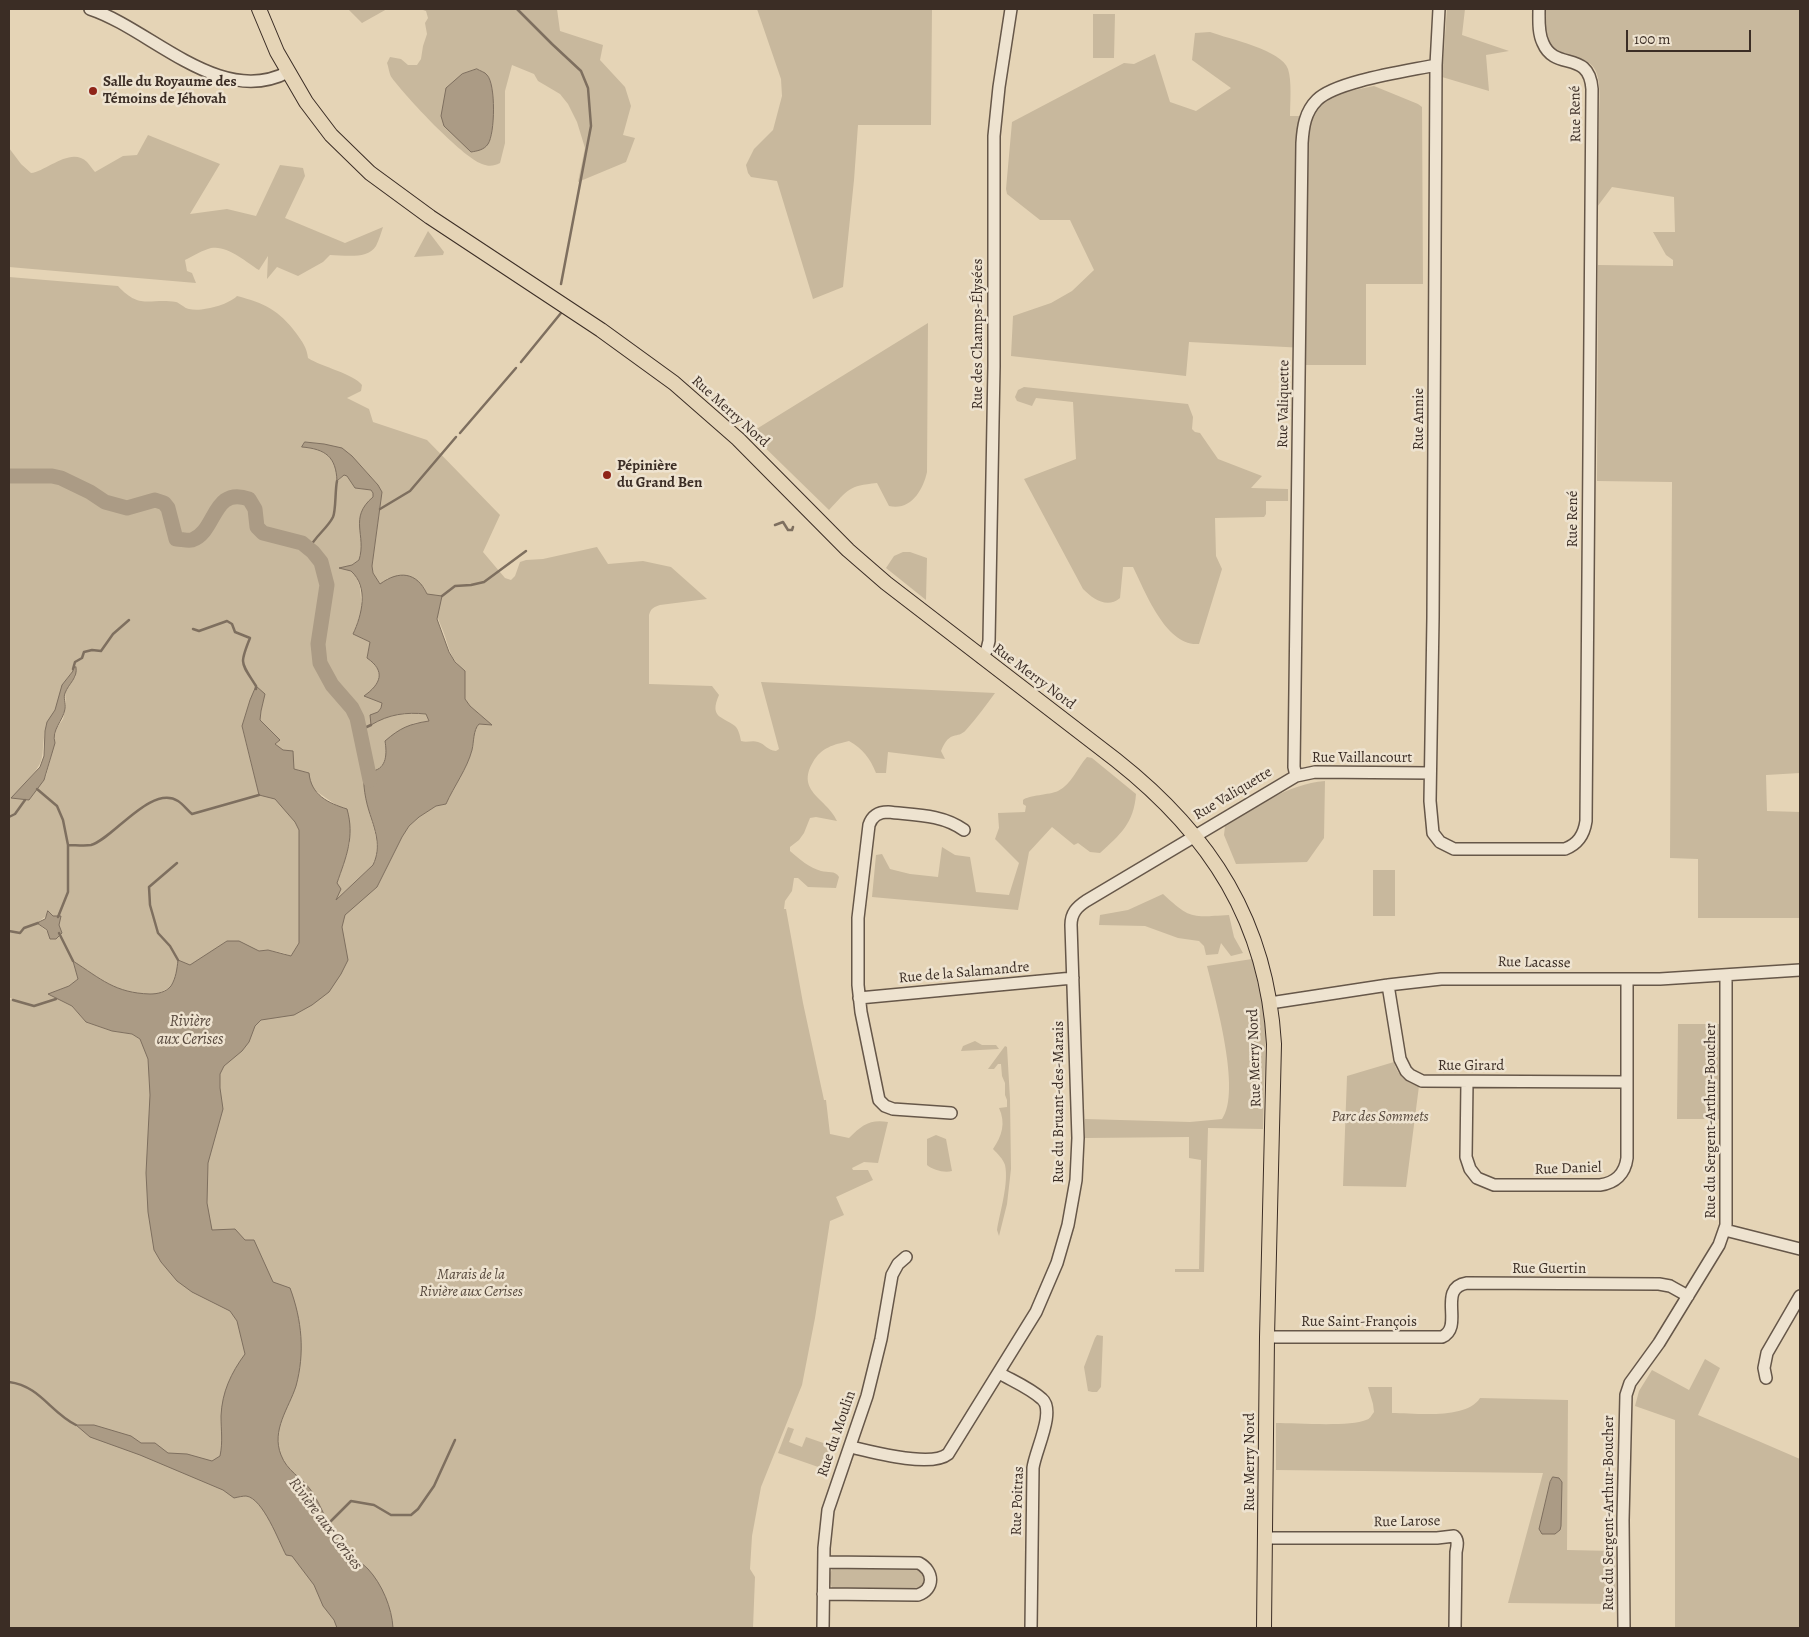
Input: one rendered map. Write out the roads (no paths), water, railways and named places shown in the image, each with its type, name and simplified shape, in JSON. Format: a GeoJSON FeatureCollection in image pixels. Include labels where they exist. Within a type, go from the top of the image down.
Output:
{"type":"FeatureCollection","features":[{"type":"Feature","properties":{"kind":"main road","name":"Rue Merry Nord"},"geometry":{"type":"LineString","coordinates":[[259,9],[274,48],[306,102],[345,150],[370,173],[430,217],[586,319],[674,383],[738,439],[866,566],[914,606],[1133,774],[1165,803],[1195,835],[1215,862],[1240,906],[1258,954],[1270,1003],[1273,1031],[1274,1081],[1267,1337],[1264,1628]]}},
{"type":"Feature","properties":{"kind":"street"},"geometry":{"type":"LineString","coordinates":[[90,9],[115,20],[220,76],[236,80],[259,82],[270,80],[288,72]]}},
{"type":"Feature","properties":{"kind":"street","name":"Rue des Champs-Élysées"},"geometry":{"type":"LineString","coordinates":[[982,658],[987,649],[988,641],[994,366],[994,136],[1010,9]]}},
{"type":"Feature","properties":{"kind":"street"},"geometry":{"type":"LineString","coordinates":[[1436,65],[1439,9]]}},
{"type":"Feature","properties":{"kind":"street","name":"Rue René"},"geometry":{"type":"LineString","coordinates":[[1430,773],[1432,829],[1440,842],[1448,848],[1559,850],[1571,846],[1583,833],[1586,821],[1592,89],[1591,77],[1586,69],[1578,64],[1555,57],[1545,47],[1540,32],[1539,9]]}},
{"type":"Feature","properties":{"kind":"street","name":"Rue Annie"},"geometry":{"type":"LineString","coordinates":[[1430,773],[1433,618],[1436,65]]}},
{"type":"Feature","properties":{"kind":"street","name":"Rue Valiquette"},"geometry":{"type":"LineString","coordinates":[[1195,835],[1296,776],[1294,767],[1302,143],[1304,124],[1316,101],[1332,90],[1353,83],[1436,65]]}},
{"type":"Feature","properties":{"kind":"street","name":"Rue Vaillancourt"},"geometry":{"type":"LineString","coordinates":[[1296,776],[1315,772],[1430,773]]}},
{"type":"Feature","properties":{"kind":"street"},"geometry":{"type":"LineString","coordinates":[[950,1113],[893,1109],[882,1103],[878,1096],[859,998],[858,918],[868,829],[872,819],[880,813],[888,812],[935,817],[948,820],[964,830]]}},
{"type":"Feature","properties":{"kind":"street","name":"Rue du Bruant-des-Marais"},"geometry":{"type":"LineString","coordinates":[[851,1447],[895,1457],[939,1459],[945,1457],[952,1450],[1031,1320],[1045,1292],[1061,1251],[1072,1209],[1076,1174],[1078,1138],[1072,914],[1078,906],[1195,835]]}},
{"type":"Feature","properties":{"kind":"street","name":"Rue Lacasse"},"geometry":{"type":"LineString","coordinates":[[1270,1003],[1388,985],[1450,978],[1675,979],[1800,970]]}},
{"type":"Feature","properties":{"kind":"street","name":"Rue du Sergent-Arthur-Boucher"},"geometry":{"type":"LineString","coordinates":[[1624,1628],[1626,1395],[1630,1383],[1659,1343],[1719,1245],[1725,1230],[1726,976]]}},
{"type":"Feature","properties":{"kind":"street","name":"Rue de la Salamandre"},"geometry":{"type":"LineString","coordinates":[[859,998],[1073,978]]}},
{"type":"Feature","properties":{"kind":"street","name":"Rue Daniel"},"geometry":{"type":"LineString","coordinates":[[1467,1082],[1468,1163],[1477,1178],[1488,1184],[1500,1185],[1600,1185],[1617,1179],[1626,1164],[1628,979]]}},
{"type":"Feature","properties":{"kind":"street","name":"Rue Girard"},"geometry":{"type":"LineString","coordinates":[[1388,985],[1400,1060],[1410,1075],[1422,1081],[1627,1082]]}},
{"type":"Feature","properties":{"kind":"street"},"geometry":{"type":"LineString","coordinates":[[1725,1230],[1800,1249]]}},
{"type":"Feature","properties":{"kind":"street","name":"Rue du Moulin"},"geometry":{"type":"LineString","coordinates":[[823,1628],[825,1532],[828,1510],[867,1396],[877,1358],[892,1275],[898,1264],[906,1257]]}},
{"type":"Feature","properties":{"kind":"street","name":"Rue Guertin"},"geometry":{"type":"LineString","coordinates":[[1449,1333],[1453,1293],[1457,1287],[1463,1284],[1659,1284],[1670,1286],[1688,1296]]}},
{"type":"Feature","properties":{"kind":"street"},"geometry":{"type":"LineString","coordinates":[[1766,1378],[1764,1363],[1767,1353],[1800,1296]]}},
{"type":"Feature","properties":{"kind":"street","name":"Rue Saint-François"},"geometry":{"type":"LineString","coordinates":[[1267,1337],[1442,1337],[1449,1333]]}},
{"type":"Feature","properties":{"kind":"street","name":"Rue Poitras"},"geometry":{"type":"LineString","coordinates":[[999,1373],[1042,1398],[1048,1409],[1048,1416],[1033,1468],[1031,1628]]}},
{"type":"Feature","properties":{"kind":"street","name":"Rue Larose"},"geometry":{"type":"LineString","coordinates":[[1266,1538],[1437,1538],[1454,1536],[1458,1543],[1456,1552],[1455,1628]]}},
{"type":"Feature","properties":{"kind":"street"},"geometry":{"type":"LineString","coordinates":[[823,1594],[918,1595],[927,1590],[931,1579],[928,1570],[919,1563],[824,1562]]}},
{"type":"Feature","properties":{"kind":"water"},"geometry":{"type":"Polygon","coordinates":[[[477,69],[486,74],[490,80],[494,109],[492,130],[488,144],[478,151],[471,152],[444,126],[441,116],[446,88],[462,74],[477,69]]]}},
{"type":"Feature","properties":{"kind":"water","name":"Rivière aux Cerises"},"geometry":{"type":"Polygon","coordinates":[[[305,442],[342,448],[352,456],[378,485],[382,492],[372,566],[373,573],[380,584],[401,575],[413,577],[427,594],[442,596],[437,619],[449,652],[455,662],[465,671],[465,699],[470,706],[492,725],[479,724],[477,727],[470,757],[446,804],[436,806],[409,826],[377,887],[345,915],[342,927],[348,960],[329,992],[312,1005],[294,1015],[261,1020],[255,1026],[249,1042],[242,1051],[224,1066],[220,1074],[223,1109],[208,1163],[207,1203],[212,1230],[235,1229],[245,1240],[254,1240],[273,1282],[290,1288],[300,1324],[301,1361],[296,1386],[282,1419],[278,1437],[281,1455],[290,1470],[310,1489],[328,1522],[351,1554],[368,1569],[378,1582],[388,1604],[393,1628],[337,1628],[334,1620],[323,1606],[314,1585],[292,1556],[286,1555],[264,1512],[252,1499],[246,1496],[234,1498],[223,1490],[140,1455],[90,1437],[76,1425],[94,1425],[131,1436],[141,1443],[155,1443],[168,1453],[187,1454],[212,1461],[220,1456],[222,1441],[221,1416],[225,1391],[235,1368],[245,1354],[237,1321],[230,1311],[192,1292],[177,1281],[161,1262],[154,1250],[148,1212],[146,1173],[150,1095],[148,1059],[140,1039],[132,1034],[112,1031],[86,1022],[72,1006],[48,994],[69,986],[78,979],[73,961],[100,979],[118,988],[138,993],[156,994],[167,990],[171,986],[177,970],[178,960],[190,965],[227,941],[239,941],[259,951],[268,950],[291,956],[299,943],[299,830],[295,822],[275,799],[259,795],[242,726],[256,686],[265,694],[260,720],[280,740],[275,744],[283,750],[293,751],[294,769],[309,773],[313,787],[322,797],[333,804],[347,809],[350,838],[337,883],[341,889],[336,900],[373,865],[376,858],[377,838],[367,805],[364,786],[365,761],[373,771],[378,769],[385,759],[385,741],[405,727],[429,721],[426,714],[412,713],[384,718],[371,725],[370,715],[378,712],[382,703],[364,696],[374,687],[379,673],[373,663],[367,658],[370,642],[353,634],[361,610],[362,593],[360,585],[351,571],[339,568],[352,565],[359,560],[361,551],[361,512],[373,497],[373,493],[371,490],[355,488],[347,476],[344,475],[337,481],[332,460],[323,452],[302,447],[305,442]]]}},
{"type":"Feature","properties":{"kind":"water"},"geometry":{"type":"Polygon","coordinates":[[[76,667],[74,677],[64,695],[65,709],[56,730],[55,743],[44,780],[29,800],[11,798],[40,767],[44,756],[47,722],[55,710],[62,685],[76,667]]]}},
{"type":"Feature","properties":{"kind":"water"},"geometry":{"type":"Polygon","coordinates":[[[48,911],[53,916],[61,916],[59,925],[62,933],[56,939],[50,939],[47,930],[37,923],[45,919],[48,911]]]}},
{"type":"Feature","properties":{"kind":"water"},"geometry":{"type":"Polygon","coordinates":[[[1553,1477],[1559,1478],[1562,1482],[1561,1526],[1560,1530],[1555,1534],[1542,1534],[1539,1529],[1550,1482],[1553,1477]]]}},
{"type":"Feature","properties":{"kind":"waterway"},"geometry":{"type":"LineString","coordinates":[[517,9],[581,71],[588,88],[591,126],[561,284]]}},
{"type":"Feature","properties":{"kind":"waterway"},"geometry":{"type":"LineString","coordinates":[[521,362],[561,313]]}},
{"type":"Feature","properties":{"kind":"waterway"},"geometry":{"type":"LineString","coordinates":[[460,433],[516,368]]}},
{"type":"Feature","properties":{"kind":"waterway"},"geometry":{"type":"LineString","coordinates":[[380,509],[410,491],[456,437]]}},
{"type":"Feature","properties":{"kind":"waterway","name":"Rivière aux Cerises"},"geometry":{"type":"LineString","coordinates":[[9,476],[52,476],[61,478],[90,492],[105,502],[127,508],[155,500],[164,503],[168,508],[176,539],[186,540],[192,540],[200,535],[221,504],[228,499],[237,497],[249,499],[255,509],[257,527],[263,533],[302,543],[313,552],[321,562],[327,585],[318,644],[320,663],[332,685],[352,708],[357,718],[370,780]]}},
{"type":"Feature","properties":{"kind":"waterway"},"geometry":{"type":"LineString","coordinates":[[309,549],[333,517],[337,481]]}},
{"type":"Feature","properties":{"kind":"waterway"},"geometry":{"type":"LineString","coordinates":[[775,525],[783,522],[788,530],[792,530],[793,527]]}},
{"type":"Feature","properties":{"kind":"waterway"},"geometry":{"type":"LineString","coordinates":[[442,596],[455,586],[484,582],[526,551]]}},
{"type":"Feature","properties":{"kind":"waterway"},"geometry":{"type":"LineString","coordinates":[[73,669],[75,662],[82,658],[84,652],[92,650],[101,651],[113,634],[129,620]]}},
{"type":"Feature","properties":{"kind":"waterway"},"geometry":{"type":"LineString","coordinates":[[193,629],[199,631],[227,621],[232,624],[235,632],[250,638],[243,663],[256,689]]}},
{"type":"Feature","properties":{"kind":"waterway"},"geometry":{"type":"LineString","coordinates":[[360,730],[371,725]]}},
{"type":"Feature","properties":{"kind":"waterway"},"geometry":{"type":"LineString","coordinates":[[37,789],[57,806],[63,820],[68,845]]}},
{"type":"Feature","properties":{"kind":"waterway"},"geometry":{"type":"LineString","coordinates":[[58,917],[68,892],[68,845],[91,845],[100,841],[133,814],[156,800],[167,798],[178,801],[192,814],[259,795]]}},
{"type":"Feature","properties":{"kind":"waterway"},"geometry":{"type":"LineString","coordinates":[[9,817],[15,814],[25,800]]}},
{"type":"Feature","properties":{"kind":"waterway"},"geometry":{"type":"LineString","coordinates":[[177,863],[149,887],[150,905],[158,933],[170,946],[178,960]]}},
{"type":"Feature","properties":{"kind":"waterway"},"geometry":{"type":"LineString","coordinates":[[9,931],[20,933],[24,928],[38,923]]}},
{"type":"Feature","properties":{"kind":"waterway"},"geometry":{"type":"LineString","coordinates":[[59,933],[73,961]]}},
{"type":"Feature","properties":{"kind":"waterway"},"geometry":{"type":"LineString","coordinates":[[13,1000],[34,1006],[56,999]]}},
{"type":"Feature","properties":{"kind":"waterway"},"geometry":{"type":"LineString","coordinates":[[9,1382],[20,1384],[37,1394],[67,1420],[76,1425]]}},
{"type":"Feature","properties":{"kind":"waterway"},"geometry":{"type":"LineString","coordinates":[[329,1523],[351,1501],[374,1505],[391,1515],[411,1515],[418,1509],[434,1486],[455,1440]]}},
{"type":"Feature","properties":{"kind":"place","name":"Salle du Royaume des Témoins de Jéhovah"},"geometry":{"type":"Point","coordinates":[93,91]}},
{"type":"Feature","properties":{"kind":"place","name":"Pépinière du Grand Ben"},"geometry":{"type":"Point","coordinates":[607,475]}},
{"type":"Feature","properties":{"kind":"park label","name":"Parc des Sommets"},"geometry":{"type":"Point","coordinates":[1380,1117]}},
{"type":"Feature","properties":{"kind":"park label","name":"Marais de la Rivière aux Cerises"},"geometry":{"type":"Point","coordinates":[471,1284]}}]}
